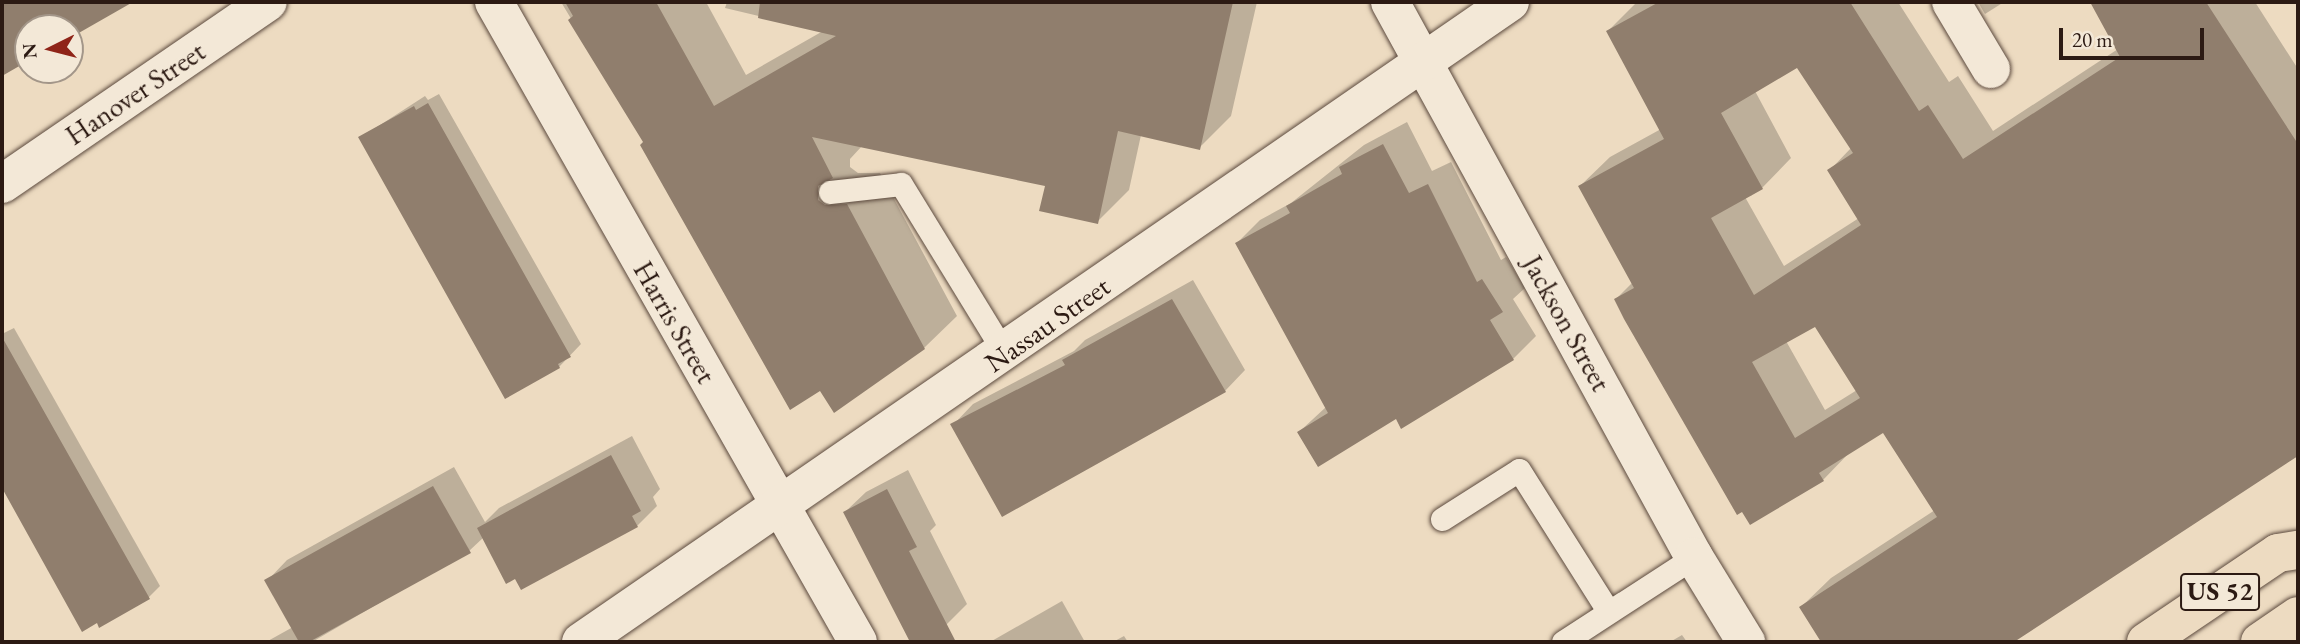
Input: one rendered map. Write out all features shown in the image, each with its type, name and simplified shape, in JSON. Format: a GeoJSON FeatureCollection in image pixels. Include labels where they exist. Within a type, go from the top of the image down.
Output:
{"type":"FeatureCollection","features":[{"type":"Feature","properties":{"kind":"main road","name":"US 52"},"geometry":{"type":"LineString","coordinates":[[2146,642],[2278,553],[2298,550]]}},
{"type":"Feature","properties":{"kind":"main road","name":"US 52"},"geometry":{"type":"LineString","coordinates":[[2260,642],[2298,616]]}},
{"type":"Feature","properties":{"kind":"street","name":"Hanover Street"},"geometry":{"type":"LineString","coordinates":[[2,184],[268,2]]}},
{"type":"Feature","properties":{"kind":"street","name":"Harris Street"},"geometry":{"type":"LineString","coordinates":[[494,2],[858,642]]}},
{"type":"Feature","properties":{"kind":"street","name":"Jackson Street"},"geometry":{"type":"LineString","coordinates":[[1390,2],[1694,557],[1746,642]]}},
{"type":"Feature","properties":{"kind":"street","name":"Nassau Street"},"geometry":{"type":"LineString","coordinates":[[581,642],[1005,354],[1510,2]]}},
{"type":"Feature","properties":{"kind":"street"},"geometry":{"type":"LineString","coordinates":[[1951,2],[1991,69]]}},
{"type":"Feature","properties":{"kind":"lane"},"geometry":{"type":"LineString","coordinates":[[830,192],[901,184],[1005,354]]}},
{"type":"Feature","properties":{"kind":"lane"},"geometry":{"type":"LineString","coordinates":[[1442,519],[1519,470],[1608,611]]}},
{"type":"Feature","properties":{"kind":"lane"},"geometry":{"type":"LineString","coordinates":[[1563,642],[1694,557]]}},
{"type":"Feature","properties":{"kind":"building"},"geometry":{"type":"Polygon","coordinates":[[[2,2],[133,2],[84,30],[84,14],[14,14],[14,69],[2,76],[2,2]]]}},
{"type":"Feature","properties":{"kind":"building"},"geometry":{"type":"Polygon","coordinates":[[[565,2],[656,2],[714,106],[836,36],[758,18],[760,2],[1233,2],[1200,150],[1118,131],[1098,224],[1039,211],[1045,186],[812,137],[833,178],[818,186],[818,200],[825,205],[847,204],[925,349],[834,413],[820,391],[790,410],[640,145],[643,142],[568,20],[573,16],[565,2]]]}},
{"type":"Feature","properties":{"kind":"building"},"geometry":{"type":"Polygon","coordinates":[[[1659,2],[1850,2],[1919,111],[1928,105],[1963,159],[2120,57],[2090,2],[2206,2],[2298,144],[2298,456],[2014,642],[1821,642],[1799,607],[1937,517],[1883,433],[1819,473],[1824,481],[1750,525],[1742,512],[1737,515],[1614,299],[1634,288],[1578,186],[1664,139],[1606,31],[1659,2]],[[1797,68],[1721,113],[1763,189],[1711,218],[1754,295],[1861,225],[1827,170],[1853,153],[1797,68]],[[1815,327],[1752,362],[1795,438],[1860,398],[1815,327]]]}},
{"type":"Feature","properties":{"kind":"building"},"geometry":{"type":"Polygon","coordinates":[[[428,103],[571,357],[558,364],[560,368],[505,399],[358,137],[414,106],[416,110],[428,103]]]}},
{"type":"Feature","properties":{"kind":"building"},"geometry":{"type":"Polygon","coordinates":[[[1383,144],[1409,193],[1428,184],[1477,282],[1482,279],[1503,312],[1490,320],[1514,360],[1401,429],[1396,419],[1318,467],[1297,432],[1328,413],[1235,243],[1290,213],[1286,206],[1342,174],[1339,167],[1383,144]]]}},
{"type":"Feature","properties":{"kind":"building"},"geometry":{"type":"Polygon","coordinates":[[[1172,299],[1226,392],[1002,517],[950,424],[1065,365],[1062,360],[1172,299]]]}},
{"type":"Feature","properties":{"kind":"building"},"geometry":{"type":"Polygon","coordinates":[[[2,337],[150,599],[99,628],[97,623],[82,632],[2,488],[2,337]]]}},
{"type":"Feature","properties":{"kind":"building"},"geometry":{"type":"Polygon","coordinates":[[[611,455],[641,511],[632,516],[638,527],[521,590],[515,579],[506,584],[477,528],[611,455]]]}},
{"type":"Feature","properties":{"kind":"building"},"geometry":{"type":"Polygon","coordinates":[[[433,486],[471,553],[309,642],[299,642],[264,580],[433,486]]]}},
{"type":"Feature","properties":{"kind":"building"},"geometry":{"type":"Polygon","coordinates":[[[887,489],[917,547],[909,551],[956,642],[910,642],[843,512],[887,489]]]}}]}
